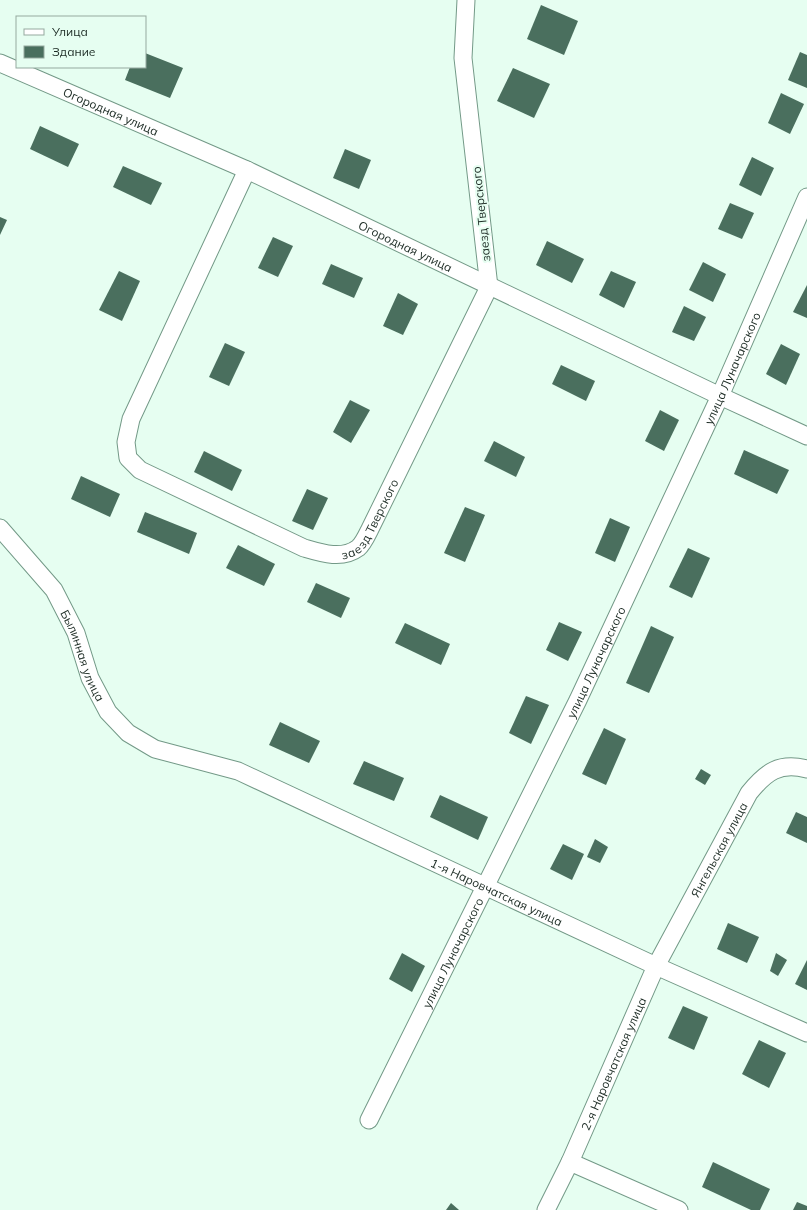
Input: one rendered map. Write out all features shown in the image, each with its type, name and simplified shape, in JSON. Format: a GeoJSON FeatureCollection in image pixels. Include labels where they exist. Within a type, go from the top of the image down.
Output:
{"type":"FeatureCollection","features":[{"type":"Feature","properties":{"kind":"street","name":"заезд Тверского"},"geometry":{"type":"LineString","coordinates":[[247,170],[131,419],[126,442],[128,458],[140,470],[304,548],[326,555],[343,554],[358,548],[370,530],[489,287],[463,58],[466,0]]}},
{"type":"Feature","properties":{"kind":"street","name":"Огородная улица"},"geometry":{"type":"LineString","coordinates":[[0,63],[247,170],[489,287],[807,436]]}},
{"type":"Feature","properties":{"kind":"street","name":"улица Луначарского"},"geometry":{"type":"LineString","coordinates":[[369,1120],[578,700],[720,396],[807,197]]}},
{"type":"Feature","properties":{"kind":"street","name":"Былинная улица"},"geometry":{"type":"LineString","coordinates":[[0,528],[54,590],[76,633],[90,678],[108,712],[128,733],[155,749],[185,758]]}},
{"type":"Feature","properties":{"kind":"street","name":"1-я Наровчатская улица"},"geometry":{"type":"LineString","coordinates":[[185,758],[238,771],[656,966],[807,1033]]}},
{"type":"Feature","properties":{"kind":"street","name":"Янгельская улица"},"geometry":{"type":"LineString","coordinates":[[656,966],[749,793],[761,779],[771,771],[787,766],[807,769]]}},
{"type":"Feature","properties":{"kind":"street","name":"2-я Наровчатская улица"},"geometry":{"type":"LineString","coordinates":[[546,1210],[570,1162],[656,966]]}},
{"type":"Feature","properties":{"kind":"street"},"geometry":{"type":"LineString","coordinates":[[570,1162],[679,1210]]}},
{"type":"Feature","properties":{"kind":"building"},"geometry":{"type":"Polygon","coordinates":[[[541,5],[578,21],[564,55],[527,39],[541,5]]]}},
{"type":"Feature","properties":{"kind":"building"},"geometry":{"type":"Polygon","coordinates":[[[800,52],[807,55],[807,88],[788,80],[800,52]]]}},
{"type":"Feature","properties":{"kind":"building"},"geometry":{"type":"Polygon","coordinates":[[[146,53],[183,68],[170,98],[125,80],[130,68],[146,68],[146,53]]]}},
{"type":"Feature","properties":{"kind":"building"},"geometry":{"type":"Polygon","coordinates":[[[513,68],[550,84],[534,118],[497,101],[513,68]]]}},
{"type":"Feature","properties":{"kind":"building"},"geometry":{"type":"Polygon","coordinates":[[[781,93],[804,104],[790,134],[768,123],[781,93]]]}},
{"type":"Feature","properties":{"kind":"building"},"geometry":{"type":"Polygon","coordinates":[[[40,126],[79,144],[68,167],[30,149],[40,126]]]}},
{"type":"Feature","properties":{"kind":"building"},"geometry":{"type":"Polygon","coordinates":[[[345,149],[371,160],[359,189],[333,178],[345,149]]]}},
{"type":"Feature","properties":{"kind":"building"},"geometry":{"type":"Polygon","coordinates":[[[752,157],[774,168],[761,196],[739,185],[752,157]]]}},
{"type":"Feature","properties":{"kind":"building"},"geometry":{"type":"Polygon","coordinates":[[[123,166],[162,183],[151,205],[113,187],[123,166]]]}},
{"type":"Feature","properties":{"kind":"building"},"geometry":{"type":"Polygon","coordinates":[[[730,203],[754,213],[742,239],[718,229],[730,203]]]}},
{"type":"Feature","properties":{"kind":"building"},"geometry":{"type":"Polygon","coordinates":[[[0,217],[7,220],[0,235],[0,217]]]}},
{"type":"Feature","properties":{"kind":"building"},"geometry":{"type":"Polygon","coordinates":[[[273,237],[293,246],[278,277],[258,268],[273,237]]]}},
{"type":"Feature","properties":{"kind":"building"},"geometry":{"type":"Polygon","coordinates":[[[547,241],[584,259],[572,283],[536,265],[547,241]]]}},
{"type":"Feature","properties":{"kind":"building"},"geometry":{"type":"Polygon","coordinates":[[[703,262],[726,274],[713,302],[689,290],[703,262]]]}},
{"type":"Feature","properties":{"kind":"building"},"geometry":{"type":"Polygon","coordinates":[[[331,264],[363,278],[354,298],[322,284],[331,264]]]}},
{"type":"Feature","properties":{"kind":"building"},"geometry":{"type":"Polygon","coordinates":[[[119,271],[140,281],[122,321],[99,310],[119,271]]]}},
{"type":"Feature","properties":{"kind":"building"},"geometry":{"type":"Polygon","coordinates":[[[611,271],[636,282],[624,308],[599,295],[611,271]]]}},
{"type":"Feature","properties":{"kind":"building"},"geometry":{"type":"Polygon","coordinates":[[[807,285],[807,318],[793,312],[807,285]]]}},
{"type":"Feature","properties":{"kind":"building"},"geometry":{"type":"Polygon","coordinates":[[[398,293],[418,304],[403,335],[383,326],[398,293]]]}},
{"type":"Feature","properties":{"kind":"building"},"geometry":{"type":"Polygon","coordinates":[[[684,306],[706,317],[694,341],[672,332],[684,306]]]}},
{"type":"Feature","properties":{"kind":"building"},"geometry":{"type":"Polygon","coordinates":[[[225,343],[245,352],[229,386],[209,377],[225,343]]]}},
{"type":"Feature","properties":{"kind":"building"},"geometry":{"type":"Polygon","coordinates":[[[781,344],[800,354],[786,385],[766,374],[781,344]]]}},
{"type":"Feature","properties":{"kind":"building"},"geometry":{"type":"Polygon","coordinates":[[[561,365],[595,381],[586,401],[552,384],[561,365]]]}},
{"type":"Feature","properties":{"kind":"building"},"geometry":{"type":"Polygon","coordinates":[[[350,400],[370,410],[351,443],[333,432],[350,400]]]}},
{"type":"Feature","properties":{"kind":"building"},"geometry":{"type":"Polygon","coordinates":[[[660,410],[679,420],[664,451],[645,441],[660,410]]]}},
{"type":"Feature","properties":{"kind":"building"},"geometry":{"type":"Polygon","coordinates":[[[494,441],[525,457],[516,477],[484,461],[494,441]]]}},
{"type":"Feature","properties":{"kind":"building"},"geometry":{"type":"Polygon","coordinates":[[[744,450],[789,470],[777,494],[734,474],[744,450]]]}},
{"type":"Feature","properties":{"kind":"building"},"geometry":{"type":"Polygon","coordinates":[[[204,451],[242,470],[232,491],[194,472],[204,451]]]}},
{"type":"Feature","properties":{"kind":"building"},"geometry":{"type":"Polygon","coordinates":[[[81,476],[120,494],[110,517],[71,499],[81,476]]]}},
{"type":"Feature","properties":{"kind":"building"},"geometry":{"type":"Polygon","coordinates":[[[307,489],[328,498],[313,530],[292,521],[307,489]]]}},
{"type":"Feature","properties":{"kind":"building"},"geometry":{"type":"Polygon","coordinates":[[[465,507],[485,515],[465,562],[444,553],[465,507]]]}},
{"type":"Feature","properties":{"kind":"building"},"geometry":{"type":"Polygon","coordinates":[[[145,512],[197,533],[189,554],[137,532],[145,512]]]}},
{"type":"Feature","properties":{"kind":"building"},"geometry":{"type":"Polygon","coordinates":[[[610,518],[630,527],[615,562],[595,553],[610,518]]]}},
{"type":"Feature","properties":{"kind":"building"},"geometry":{"type":"Polygon","coordinates":[[[238,545],[275,564],[264,586],[226,568],[238,545]]]}},
{"type":"Feature","properties":{"kind":"building"},"geometry":{"type":"Polygon","coordinates":[[[688,548],[710,558],[692,598],[669,587],[688,548]]]}},
{"type":"Feature","properties":{"kind":"building"},"geometry":{"type":"Polygon","coordinates":[[[316,583],[350,598],[341,618],[307,602],[316,583]]]}},
{"type":"Feature","properties":{"kind":"building"},"geometry":{"type":"Polygon","coordinates":[[[559,622],[582,632],[568,661],[546,650],[559,622]]]}},
{"type":"Feature","properties":{"kind":"building"},"geometry":{"type":"Polygon","coordinates":[[[405,623],[450,644],[441,665],[395,643],[405,623]]]}},
{"type":"Feature","properties":{"kind":"building"},"geometry":{"type":"Polygon","coordinates":[[[651,626],[674,637],[649,693],[626,683],[651,626]]]}},
{"type":"Feature","properties":{"kind":"building"},"geometry":{"type":"Polygon","coordinates":[[[526,696],[549,705],[531,744],[509,733],[526,696]]]}},
{"type":"Feature","properties":{"kind":"building"},"geometry":{"type":"Polygon","coordinates":[[[280,722],[320,741],[309,763],[269,745],[280,722]]]}},
{"type":"Feature","properties":{"kind":"building"},"geometry":{"type":"Polygon","coordinates":[[[604,728],[626,739],[606,785],[582,774],[604,728]]]}},
{"type":"Feature","properties":{"kind":"building"},"geometry":{"type":"Polygon","coordinates":[[[364,761],[404,778],[394,801],[353,784],[364,761]]]}},
{"type":"Feature","properties":{"kind":"building"},"geometry":{"type":"Polygon","coordinates":[[[701,769],[711,775],[705,785],[695,779],[701,769]]]}},
{"type":"Feature","properties":{"kind":"building"},"geometry":{"type":"Polygon","coordinates":[[[440,795],[488,817],[478,840],[430,817],[440,795]]]}},
{"type":"Feature","properties":{"kind":"building"},"geometry":{"type":"Polygon","coordinates":[[[796,812],[807,817],[807,843],[786,833],[796,812]]]}},
{"type":"Feature","properties":{"kind":"building"},"geometry":{"type":"Polygon","coordinates":[[[595,839],[608,847],[600,863],[587,857],[595,839]]]}},
{"type":"Feature","properties":{"kind":"building"},"geometry":{"type":"Polygon","coordinates":[[[563,844],[584,854],[572,880],[550,869],[563,844]]]}},
{"type":"Feature","properties":{"kind":"building"},"geometry":{"type":"Polygon","coordinates":[[[728,923],[759,937],[747,963],[717,949],[728,923]]]}},
{"type":"Feature","properties":{"kind":"building"},"geometry":{"type":"Polygon","coordinates":[[[402,953],[425,966],[412,992],[389,979],[402,953]]]}},
{"type":"Feature","properties":{"kind":"building"},"geometry":{"type":"Polygon","coordinates":[[[776,953],[787,960],[778,976],[770,971],[776,953]]]}},
{"type":"Feature","properties":{"kind":"building"},"geometry":{"type":"Polygon","coordinates":[[[807,960],[807,990],[795,984],[807,960]]]}},
{"type":"Feature","properties":{"kind":"building"},"geometry":{"type":"Polygon","coordinates":[[[683,1006],[708,1017],[694,1050],[668,1038],[683,1006]]]}},
{"type":"Feature","properties":{"kind":"building"},"geometry":{"type":"Polygon","coordinates":[[[759,1040],[786,1053],[769,1088],[742,1074],[759,1040]]]}},
{"type":"Feature","properties":{"kind":"building"},"geometry":{"type":"Polygon","coordinates":[[[713,1162],[770,1189],[760,1210],[751,1210],[702,1187],[713,1162]]]}},
{"type":"Feature","properties":{"kind":"building"},"geometry":{"type":"Polygon","coordinates":[[[797,1202],[807,1206],[807,1210],[793,1210],[797,1202]]]}},
{"type":"Feature","properties":{"kind":"building"},"geometry":{"type":"Polygon","coordinates":[[[451,1203],[459,1210],[446,1210],[451,1203]]]}}]}
